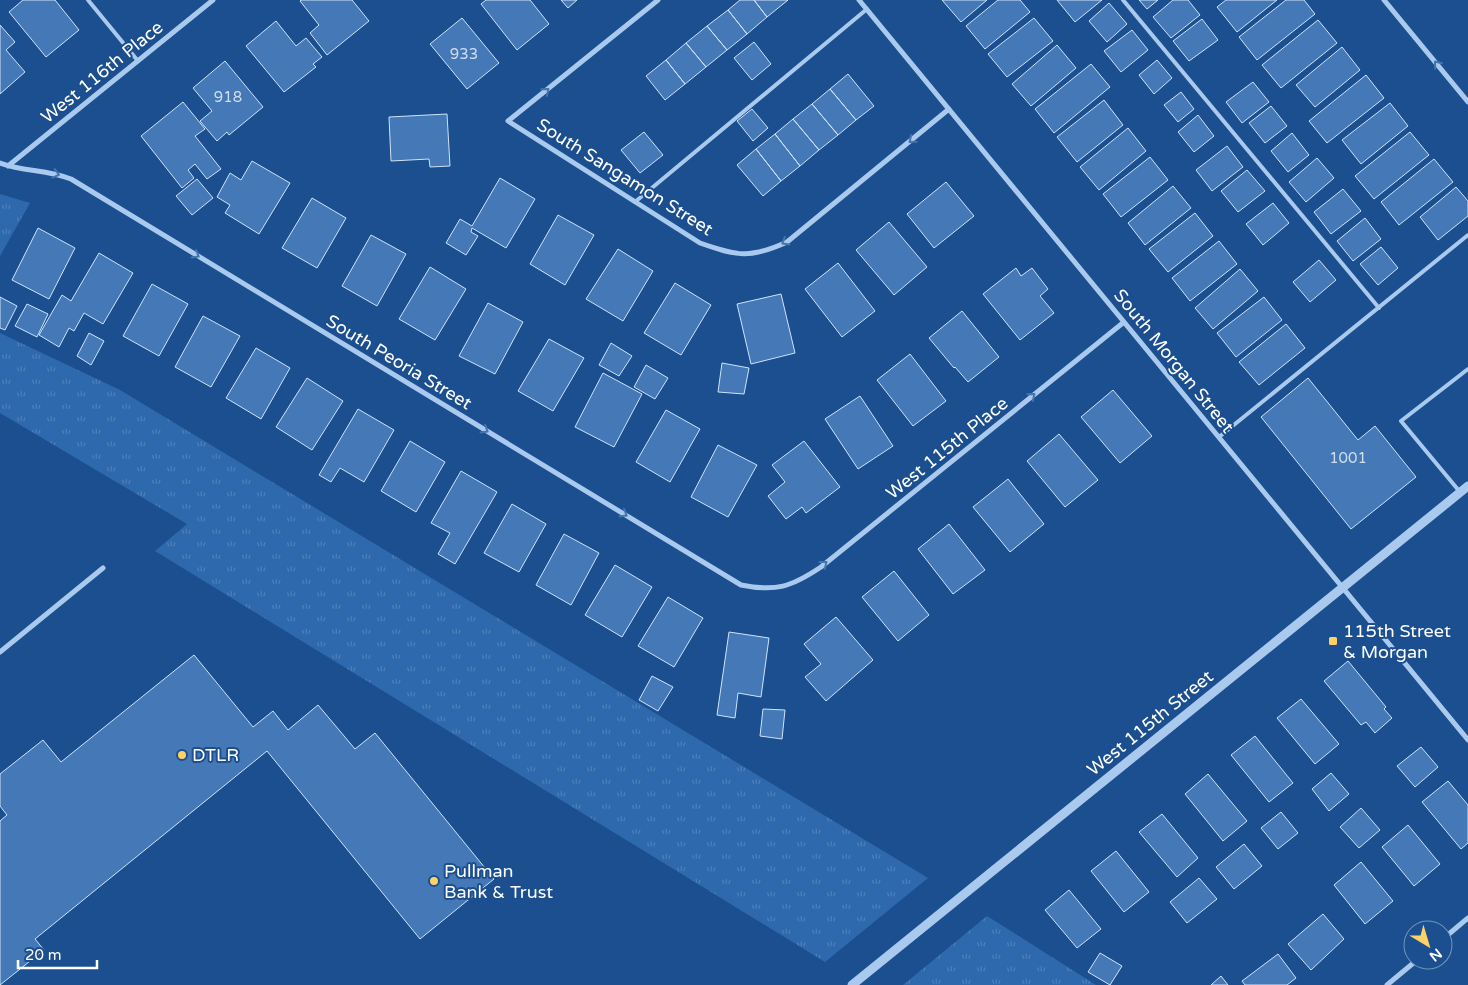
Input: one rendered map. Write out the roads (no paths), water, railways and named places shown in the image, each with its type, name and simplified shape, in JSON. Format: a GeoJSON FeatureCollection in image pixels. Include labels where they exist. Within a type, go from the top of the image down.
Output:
{"type":"FeatureCollection","features":[{"type":"Feature","properties":{"kind":"street","name":"West 116th Place"},"geometry":{"type":"LineString","coordinates":[[8,166],[213,0]]}},
{"type":"Feature","properties":{"kind":"street","name":"South Sangamon Street"},"geometry":{"type":"LineString","coordinates":[[658,0],[508,121],[700,243],[743,255],[766,252],[787,242],[950,110]]}},
{"type":"Feature","properties":{"kind":"street","name":"South Morgan Street"},"geometry":{"type":"LineString","coordinates":[[860,0],[1468,740]]}},
{"type":"Feature","properties":{"kind":"street"},"geometry":{"type":"LineString","coordinates":[[1384,0],[1468,102]]}},
{"type":"Feature","properties":{"kind":"street","name":"South Peoria Street"},"geometry":{"type":"LineString","coordinates":[[0,163],[23,170],[55,173],[71,179],[741,585],[761,589],[782,587]]}},
{"type":"Feature","properties":{"kind":"street","name":"West 115th Place"},"geometry":{"type":"LineString","coordinates":[[782,587],[803,579],[821,567],[1124,322]]}},
{"type":"Feature","properties":{"kind":"street","name":"West 115th Street"},"geometry":{"type":"LineString","coordinates":[[852,985],[1468,486]]}},
{"type":"Feature","properties":{"kind":"street"},"geometry":{"type":"LineString","coordinates":[[0,652],[103,568]]}},
{"type":"Feature","properties":{"kind":"street"},"geometry":{"type":"LineString","coordinates":[[1453,931],[1468,918]]}},
{"type":"Feature","properties":{"kind":"street"},"geometry":{"type":"LineString","coordinates":[[1386,985],[1405,970]]}},
{"type":"Feature","properties":{"kind":"lane"},"geometry":{"type":"LineString","coordinates":[[88,0],[138,61]]}},
{"type":"Feature","properties":{"kind":"lane"},"geometry":{"type":"LineString","coordinates":[[1123,0],[1379,308]]}},
{"type":"Feature","properties":{"kind":"lane"},"geometry":{"type":"LineString","coordinates":[[635,202],[867,9]]}},
{"type":"Feature","properties":{"kind":"lane"},"geometry":{"type":"LineString","coordinates":[[1219,437],[1468,235]]}},
{"type":"Feature","properties":{"kind":"lane"},"geometry":{"type":"LineString","coordinates":[[1460,492],[1401,421],[1468,369]]}},
{"type":"Feature","properties":{"kind":"place","name":"115th Street & Morgan"},"geometry":{"type":"Point","coordinates":[1333,641]}},
{"type":"Feature","properties":{"kind":"place","name":"DTLR"},"geometry":{"type":"Point","coordinates":[182,755]}},
{"type":"Feature","properties":{"kind":"place","name":"Pullman Bank & Trust"},"geometry":{"type":"Point","coordinates":[434,881]}}]}
